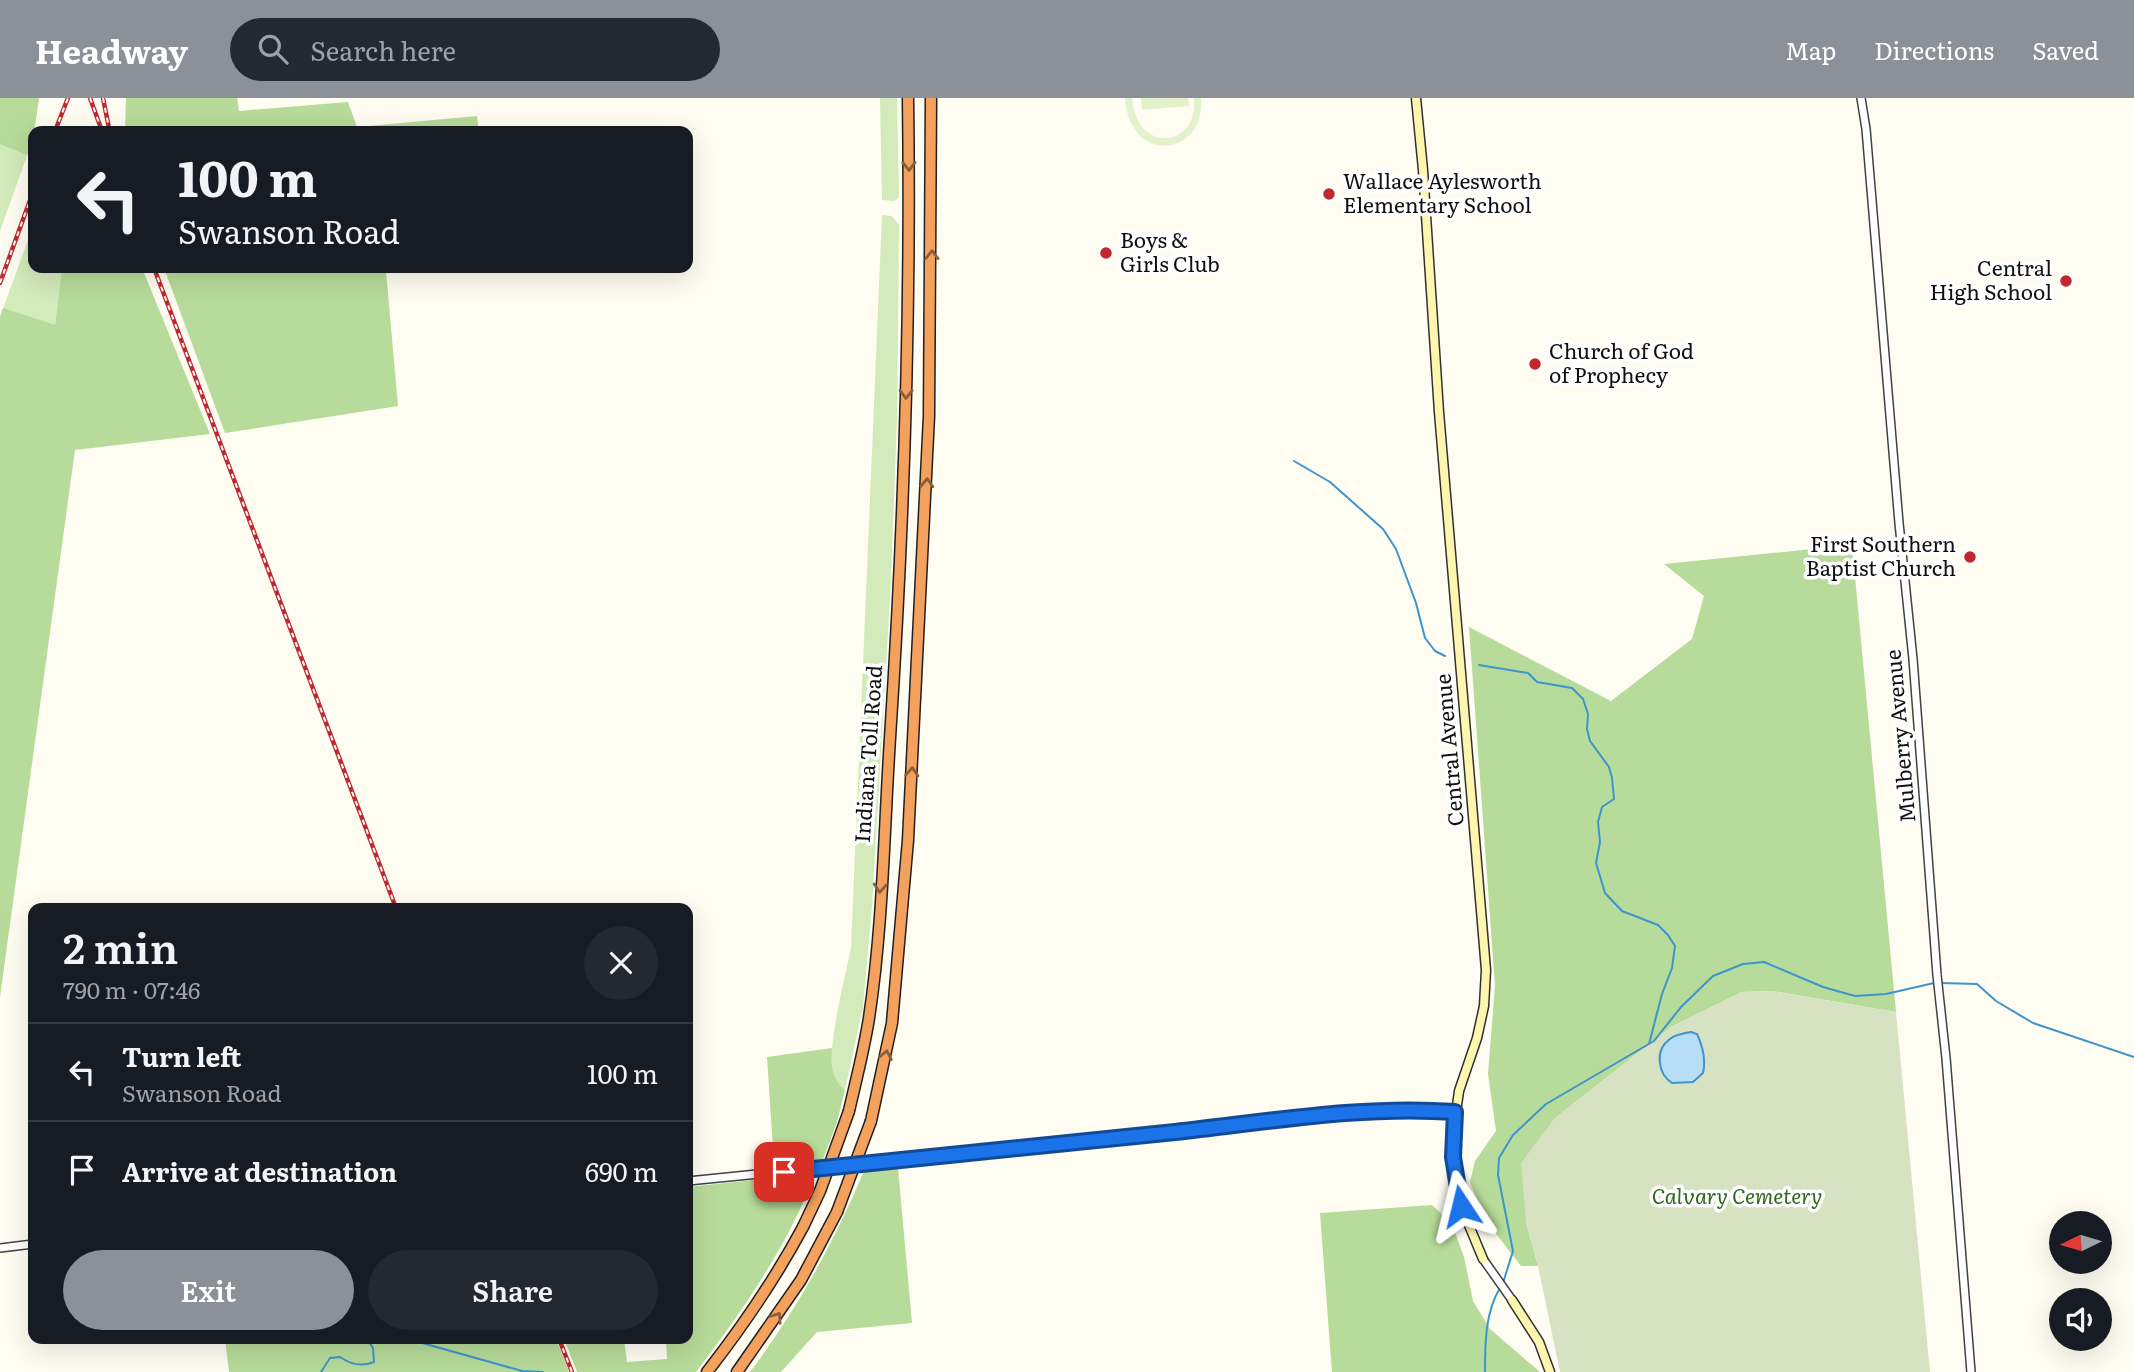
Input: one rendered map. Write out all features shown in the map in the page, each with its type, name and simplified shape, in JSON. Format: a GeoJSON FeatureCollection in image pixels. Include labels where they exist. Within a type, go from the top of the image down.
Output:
{"type":"FeatureCollection","features":[{"type":"Feature","properties":{"kind":"highway","name":"Indiana Toll Road"},"geometry":{"type":"LineString","coordinates":[[706,1372],[755,1308],[803,1227],[820,1191],[849,1111],[862,1058],[875,970],[906,414],[908,98]]}},
{"type":"Feature","properties":{"kind":"highway","name":"Indiana Toll Road"},"geometry":{"type":"LineString","coordinates":[[737,1372],[801,1280],[837,1212],[871,1121],[892,1023],[908,840],[929,416],[931,98]]}},
{"type":"Feature","properties":{"kind":"main road","name":"Central Avenue"},"geometry":{"type":"LineString","coordinates":[[1416,98],[1438,412],[1486,971],[1484,1006],[1455,1112],[1453,1157],[1466,1221],[1483,1259]]}},
{"type":"Feature","properties":{"kind":"main road","name":"Central Avenue"},"geometry":{"type":"LineString","coordinates":[[1512,1300],[1539,1342],[1550,1372]]}},
{"type":"Feature","properties":{"kind":"street","name":"Mulberry Avenue"},"geometry":{"type":"LineString","coordinates":[[1861,98],[1866,129],[1913,659],[1970,1372]]}},
{"type":"Feature","properties":{"kind":"street"},"geometry":{"type":"LineString","coordinates":[[693,1181],[979,1153],[1273,1119],[1416,1109],[1455,1112]]}},
{"type":"Feature","properties":{"kind":"street"},"geometry":{"type":"LineString","coordinates":[[0,1248],[28,1245]]}},
{"type":"Feature","properties":{"kind":"street","name":"Central Avenue"},"geometry":{"type":"LineString","coordinates":[[1483,1259],[1512,1300]]}},
{"type":"Feature","properties":{"kind":"green space"},"geometry":{"type":"Polygon","coordinates":[[[0,98],[39,98],[35,126],[28,126],[28,153],[0,231],[0,98]]]}},
{"type":"Feature","properties":{"kind":"green space"},"geometry":{"type":"Polygon","coordinates":[[[0,98],[39,98],[35,126],[28,126],[27,155],[0,144],[0,98]]]}},
{"type":"Feature","properties":{"kind":"green space"},"geometry":{"type":"Polygon","coordinates":[[[126,98],[237,98],[239,111],[348,102],[357,126],[125,126],[126,98]]]}},
{"type":"Feature","properties":{"kind":"green space"},"geometry":{"type":"Polygon","coordinates":[[[880,98],[897,98],[899,198],[894,201],[882,200],[880,98]]]}},
{"type":"Feature","properties":{"kind":"green space"},"geometry":{"type":"Polygon","coordinates":[[[1125,98],[1132,98],[1136,117],[1145,129],[1155,136],[1167,138],[1178,135],[1187,127],[1193,114],[1194,98],[1201,98],[1199,117],[1192,132],[1180,142],[1167,146],[1153,144],[1140,135],[1130,120],[1125,98]]]}},
{"type":"Feature","properties":{"kind":"green space"},"geometry":{"type":"Polygon","coordinates":[[[1141,98],[1188,98],[1189,106],[1142,110],[1141,98]]]}},
{"type":"Feature","properties":{"kind":"green space"},"geometry":{"type":"Polygon","coordinates":[[[477,116],[478,126],[368,126],[477,116]]]}},
{"type":"Feature","properties":{"kind":"green space"},"geometry":{"type":"Polygon","coordinates":[[[882,215],[892,216],[899,225],[897,419],[891,580],[872,906],[863,1007],[845,1090],[834,1079],[832,1053],[851,948],[882,215]]]}},
{"type":"Feature","properties":{"kind":"green space"},"geometry":{"type":"Polygon","coordinates":[[[28,240],[28,273],[61,273],[39,453],[0,317],[28,240]]]}},
{"type":"Feature","properties":{"kind":"green space"},"geometry":{"type":"Polygon","coordinates":[[[61,273],[144,273],[210,434],[75,450],[0,997],[0,317],[3,308],[55,325],[61,273]]]}},
{"type":"Feature","properties":{"kind":"green space"},"geometry":{"type":"Polygon","coordinates":[[[166,273],[386,273],[398,406],[225,433],[166,273]]]}},
{"type":"Feature","properties":{"kind":"green space"},"geometry":{"type":"Polygon","coordinates":[[[1852,545],[1896,1012],[1772,991],[1742,992],[1671,1027],[1554,1119],[1526,1222],[1538,1266],[1521,1266],[1486,1221],[1470,1182],[1475,1161],[1496,1131],[1488,1074],[1495,986],[1469,627],[1611,701],[1692,639],[1704,596],[1664,564],[1852,545]]]}},
{"type":"Feature","properties":{"kind":"green space","name":"Calvary Cemetery"},"geometry":{"type":"Polygon","coordinates":[[[1772,991],[1896,1012],[1930,1372],[1560,1372],[1526,1222],[1521,1163],[1554,1119],[1671,1027],[1742,992],[1772,991]]]}},
{"type":"Feature","properties":{"kind":"green space"},"geometry":{"type":"Polygon","coordinates":[[[832,1048],[833,1072],[845,1090],[837,1122],[822,1162],[774,1165],[767,1057],[832,1048]]]}},
{"type":"Feature","properties":{"kind":"green space"},"geometry":{"type":"Polygon","coordinates":[[[898,1168],[912,1323],[817,1332],[781,1372],[750,1372],[813,1275],[864,1171],[898,1168]]]}},
{"type":"Feature","properties":{"kind":"green space"},"geometry":{"type":"Polygon","coordinates":[[[816,1173],[791,1227],[763,1277],[696,1372],[577,1372],[566,1344],[625,1344],[627,1362],[667,1359],[666,1344],[693,1344],[693,1186],[816,1173]]]}},
{"type":"Feature","properties":{"kind":"green space"},"geometry":{"type":"Polygon","coordinates":[[[1432,1205],[1452,1224],[1464,1257],[1473,1301],[1490,1329],[1540,1372],[1332,1372],[1320,1213],[1432,1205]]]}},
{"type":"Feature","properties":{"kind":"green space"},"geometry":{"type":"Polygon","coordinates":[[[226,1344],[558,1344],[569,1372],[229,1372],[226,1344]]]}},
{"type":"Feature","properties":{"kind":"water"},"geometry":{"type":"Polygon","coordinates":[[[1691,1032],[1697,1034],[1702,1049],[1703,1073],[1693,1082],[1672,1083],[1661,1068],[1662,1049],[1672,1038],[1691,1032]]]}},
{"type":"Feature","properties":{"kind":"waterway"},"geometry":{"type":"LineString","coordinates":[[1294,461],[1330,482],[1383,529],[1396,549],[1416,603],[1425,638],[1435,651],[1445,656]]}},
{"type":"Feature","properties":{"kind":"waterway"},"geometry":{"type":"LineString","coordinates":[[1479,665],[1528,673],[1537,682],[1572,688],[1583,699],[1588,714],[1587,729],[1590,741],[1609,767],[1612,778],[1614,799],[1602,807],[1598,822],[1600,842],[1596,863],[1605,893],[1622,911],[1658,925],[1675,946],[1672,968],[1649,1044]]}},
{"type":"Feature","properties":{"kind":"waterway"},"geometry":{"type":"LineString","coordinates":[[1503,1283],[1513,1251],[1498,1175],[1499,1158],[1513,1135],[1546,1104],[1654,1041],[1681,1007],[1713,976],[1743,964],[1764,962],[1823,987],[1855,996],[1886,994],[1934,983]]}},
{"type":"Feature","properties":{"kind":"waterway"},"geometry":{"type":"LineString","coordinates":[[1940,983],[1977,984],[1996,1001],[2033,1023],[2134,1057]]}},
{"type":"Feature","properties":{"kind":"waterway"},"geometry":{"type":"LineString","coordinates":[[1485,1372],[1489,1318],[1500,1288]]}},
{"type":"Feature","properties":{"kind":"waterway"},"geometry":{"type":"LineString","coordinates":[[321,1372],[330,1358],[340,1357],[361,1364],[374,1362],[370,1344]]}},
{"type":"Feature","properties":{"kind":"waterway"},"geometry":{"type":"LineString","coordinates":[[426,1344],[522,1371],[543,1372]]}},
{"type":"Feature","properties":{"kind":"railway"},"geometry":{"type":"LineString","coordinates":[[57,126],[68,98]]}},
{"type":"Feature","properties":{"kind":"railway"},"geometry":{"type":"LineString","coordinates":[[90,98],[100,126]]}},
{"type":"Feature","properties":{"kind":"railway"},"geometry":{"type":"LineString","coordinates":[[103,98],[109,126]]}},
{"type":"Feature","properties":{"kind":"railway"},"geometry":{"type":"LineString","coordinates":[[0,283],[28,206]]}},
{"type":"Feature","properties":{"kind":"railway"},"geometry":{"type":"LineString","coordinates":[[156,273],[394,903]]}},
{"type":"Feature","properties":{"kind":"railway"},"geometry":{"type":"LineString","coordinates":[[561,1344],[572,1372]]}},
{"type":"Feature","properties":{"kind":"place","name":"Wallace Aylesworth Elementary School"},"geometry":{"type":"Point","coordinates":[1329,194]}},
{"type":"Feature","properties":{"kind":"place","name":"Boys & Girls Club"},"geometry":{"type":"Point","coordinates":[1106,253]}},
{"type":"Feature","properties":{"kind":"place","name":"Central High School"},"geometry":{"type":"Point","coordinates":[2066,281]}},
{"type":"Feature","properties":{"kind":"place","name":"Church of God of Prophecy"},"geometry":{"type":"Point","coordinates":[1535,364]}},
{"type":"Feature","properties":{"kind":"place","name":"First Southern Baptist Church"},"geometry":{"type":"Point","coordinates":[1970,557]}},
{"type":"Feature","properties":{"kind":"route"},"geometry":{"type":"LineString","coordinates":[[784,1172],[1273,1119],[1416,1109],[1455,1112],[1453,1157],[1461,1206]]}}]}
